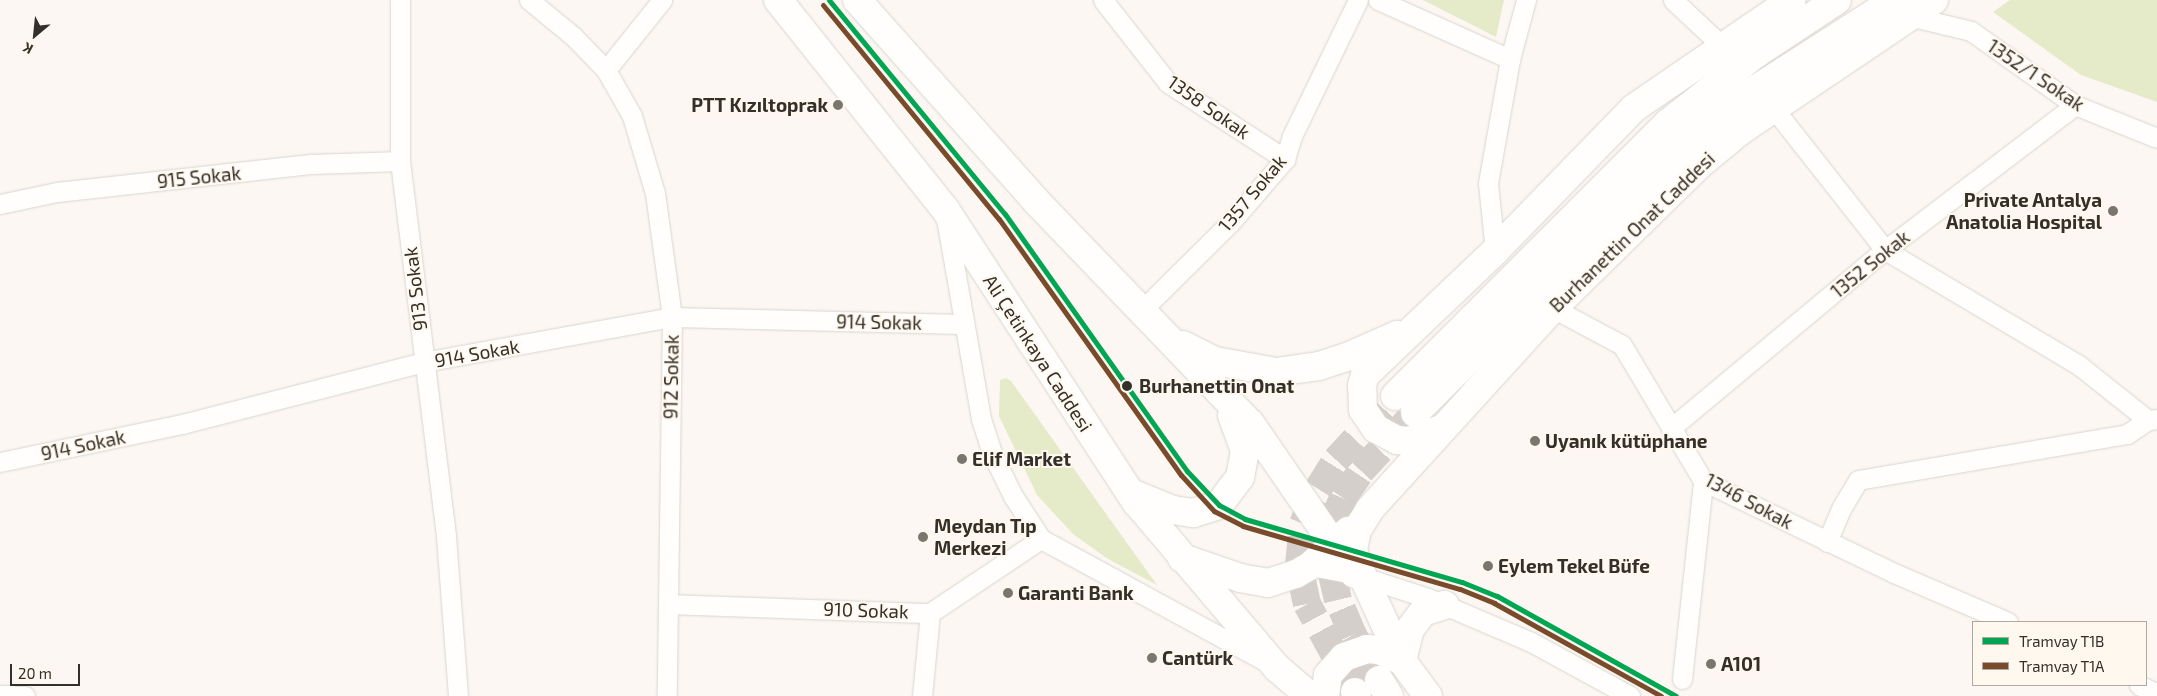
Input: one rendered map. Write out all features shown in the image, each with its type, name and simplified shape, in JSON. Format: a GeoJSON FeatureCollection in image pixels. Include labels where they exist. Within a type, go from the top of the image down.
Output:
{"type":"FeatureCollection","features":[{"type":"Feature","properties":{"kind":"main road","name":"Ali Çetinkaya Caddesi"},"geometry":{"type":"LineString","coordinates":[[778,0],[945,209],[1132,493],[1180,557],[1277,668],[1310,696]]}},
{"type":"Feature","properties":{"kind":"main road"},"geometry":{"type":"LineString","coordinates":[[857,0],[956,113],[1141,311],[1250,423],[1358,575],[1402,661],[1428,696]]}},
{"type":"Feature","properties":{"kind":"main road"},"geometry":{"type":"LineString","coordinates":[[1440,429],[1409,441],[1397,440],[1376,430],[1363,410],[1362,386],[1365,375],[1413,326],[1495,251],[1634,108],[1721,45],[1792,0]]}},
{"type":"Feature","properties":{"kind":"main road","name":"Burhanettin Onat Caddesi"},"geometry":{"type":"LineString","coordinates":[[1837,0],[1757,53],[1668,124],[1405,404],[1694,136],[1753,91],[1904,9],[1934,0]]}},
{"type":"Feature","properties":{"kind":"main road","name":"Burhanettin Onat Caddesi"},"geometry":{"type":"LineString","coordinates":[[1370,509],[1440,429],[1553,308],[1699,165],[1740,131],[1775,110],[1850,54],[1904,9]]}},
{"type":"Feature","properties":{"kind":"main road"},"geometry":{"type":"LineString","coordinates":[[1168,338],[1216,361],[1276,372],[1319,366],[1347,357],[1413,326]]}},
{"type":"Feature","properties":{"kind":"main road"},"geometry":{"type":"LineString","coordinates":[[1132,493],[1173,510],[1193,513],[1216,508],[1232,493],[1240,477],[1245,450],[1240,431],[1220,393]]}},
{"type":"Feature","properties":{"kind":"main road"},"geometry":{"type":"LineString","coordinates":[[1180,557],[1240,578],[1268,583],[1296,574],[1310,566],[1370,509]]}},
{"type":"Feature","properties":{"kind":"main road"},"geometry":{"type":"LineString","coordinates":[[1358,575],[1353,549],[1357,530],[1370,509]]}},
{"type":"Feature","properties":{"kind":"main road"},"geometry":{"type":"LineString","coordinates":[[1402,661],[1410,629],[1423,612],[1445,605]]}},
{"type":"Feature","properties":{"kind":"main road"},"geometry":{"type":"LineString","coordinates":[[1325,696],[1325,686],[1333,667],[1355,652],[1378,650],[1402,661]]}},
{"type":"Feature","properties":{"kind":"street","name":"913 Sokak"},"geometry":{"type":"LineString","coordinates":[[400,0],[400,161],[446,536],[458,696]]}},
{"type":"Feature","properties":{"kind":"street","name":"912 Sokak"},"geometry":{"type":"LineString","coordinates":[[529,0],[573,36],[606,70],[632,116],[655,193],[672,317],[668,696]]}},
{"type":"Feature","properties":{"kind":"street"},"geometry":{"type":"LineString","coordinates":[[606,70],[662,0]]}},
{"type":"Feature","properties":{"kind":"street","name":"1358 Sokak"},"geometry":{"type":"LineString","coordinates":[[1103,0],[1168,84],[1285,159]]}},
{"type":"Feature","properties":{"kind":"street","name":"1357 Sokak"},"geometry":{"type":"LineString","coordinates":[[1141,311],[1230,222],[1285,159],[1292,136],[1358,0]]}},
{"type":"Feature","properties":{"kind":"street"},"geometry":{"type":"LineString","coordinates":[[1378,0],[1510,59]]}},
{"type":"Feature","properties":{"kind":"street"},"geometry":{"type":"LineString","coordinates":[[1495,251],[1488,183],[1510,59],[1526,0]]}},
{"type":"Feature","properties":{"kind":"street"},"geometry":{"type":"LineString","coordinates":[[1673,0],[1721,45]]}},
{"type":"Feature","properties":{"kind":"street","name":"1352/1 Sokak"},"geometry":{"type":"LineString","coordinates":[[1904,9],[1971,31],[2075,105],[2157,138]]}},
{"type":"Feature","properties":{"kind":"street","name":"1352 Sokak"},"geometry":{"type":"LineString","coordinates":[[1671,428],[1885,250],[2075,105]]}},
{"type":"Feature","properties":{"kind":"street"},"geometry":{"type":"LineString","coordinates":[[1775,110],[1885,250],[2080,366],[2153,419],[2127,434],[1858,480],[1842,507],[1827,542]]}},
{"type":"Feature","properties":{"kind":"street","name":"915 Sokak"},"geometry":{"type":"LineString","coordinates":[[0,204],[57,192],[312,164],[400,161]]}},
{"type":"Feature","properties":{"kind":"street"},"geometry":{"type":"LineString","coordinates":[[945,209],[963,324],[981,419],[992,453],[1013,496],[1041,539],[1277,668]]}},
{"type":"Feature","properties":{"kind":"street","name":"1346 Sokak"},"geometry":{"type":"LineString","coordinates":[[1553,308],[1622,345],[1703,481],[1827,542],[2006,621]]}},
{"type":"Feature","properties":{"kind":"street","name":"914 Sokak"},"geometry":{"type":"LineString","coordinates":[[0,462],[182,424],[424,362],[672,317],[963,324]]}},
{"type":"Feature","properties":{"kind":"street"},"geometry":{"type":"LineString","coordinates":[[1682,679],[1703,481]]}},
{"type":"Feature","properties":{"kind":"street","name":"910 Sokak"},"geometry":{"type":"LineString","coordinates":[[668,604],[930,613],[1041,539]]}},
{"type":"Feature","properties":{"kind":"street"},"geometry":{"type":"LineString","coordinates":[[1310,566],[1358,575],[1445,605],[1531,642],[1630,696]]}},
{"type":"Feature","properties":{"kind":"street"},"geometry":{"type":"LineString","coordinates":[[922,696],[930,613]]}},
{"type":"Feature","properties":{"kind":"street"},"geometry":{"type":"LineString","coordinates":[[2141,686],[2157,694]]}},
{"type":"Feature","properties":{"kind":"street"},"geometry":{"type":"LineString","coordinates":[[0,695],[25,696]]}},
{"type":"Feature","properties":{"kind":"green space"},"geometry":{"type":"Polygon","coordinates":[[[1423,0],[1504,0],[1496,37],[1423,0]]]}},
{"type":"Feature","properties":{"kind":"green space"},"geometry":{"type":"Polygon","coordinates":[[[2010,0],[2157,0],[2157,102],[2081,75],[1993,12],[2010,0]]]}},
{"type":"Feature","properties":{"kind":"green space"},"geometry":{"type":"Polygon","coordinates":[[[1006,378],[1011,381],[1157,585],[1108,559],[1073,534],[1037,495],[999,416],[1000,380],[1006,378]]]}},
{"type":"Feature","properties":{"kind":"tunnel"},"geometry":{"type":"LineString","coordinates":[[1355,692],[1307,604],[1299,565],[1303,524],[1318,489],[1336,460],[1395,396]]}},
{"type":"Feature","properties":{"kind":"tunnel"},"geometry":{"type":"LineString","coordinates":[[1379,680],[1353,635],[1338,600],[1329,561],[1332,523],[1343,498],[1361,471],[1415,413]]}},
{"type":"Feature","properties":{"kind":"tram line","name":"T1B"},"geometry":{"type":"LineString","coordinates":[[829,0],[1005,214],[1187,471],[1219,505],[1245,519],[1462,582],[1497,596],[1676,696]]}},
{"type":"Feature","properties":{"kind":"tram line","name":"T1A"},"geometry":{"type":"LineString","coordinates":[[823,5],[999,219],[1181,475],[1214,511],[1243,526],[1460,589],[1494,603],[1661,696]]}},
{"type":"Feature","properties":{"kind":"place","name":"PTT Kızıltoprak"},"geometry":{"type":"Point","coordinates":[838,105]}},
{"type":"Feature","properties":{"kind":"place","name":"Private Antalya Anatolia Hospital"},"geometry":{"type":"Point","coordinates":[2113,211]}},
{"type":"Feature","properties":{"kind":"place","name":"Burhanettin Onat"},"geometry":{"type":"Point","coordinates":[1127,386]}},
{"type":"Feature","properties":{"kind":"place","name":"Uyanık kütüphane"},"geometry":{"type":"Point","coordinates":[1535,441]}},
{"type":"Feature","properties":{"kind":"place","name":"Elif Market"},"geometry":{"type":"Point","coordinates":[962,459]}},
{"type":"Feature","properties":{"kind":"place","name":"Meydan Tıp Merkezi"},"geometry":{"type":"Point","coordinates":[923,537]}},
{"type":"Feature","properties":{"kind":"place","name":"Eylem Tekel Büfe"},"geometry":{"type":"Point","coordinates":[1488,566]}},
{"type":"Feature","properties":{"kind":"place","name":"Garanti Bank"},"geometry":{"type":"Point","coordinates":[1008,593]}},
{"type":"Feature","properties":{"kind":"place","name":"Cantürk"},"geometry":{"type":"Point","coordinates":[1152,658]}},
{"type":"Feature","properties":{"kind":"place","name":"A101"},"geometry":{"type":"Point","coordinates":[1711,664]}}]}
